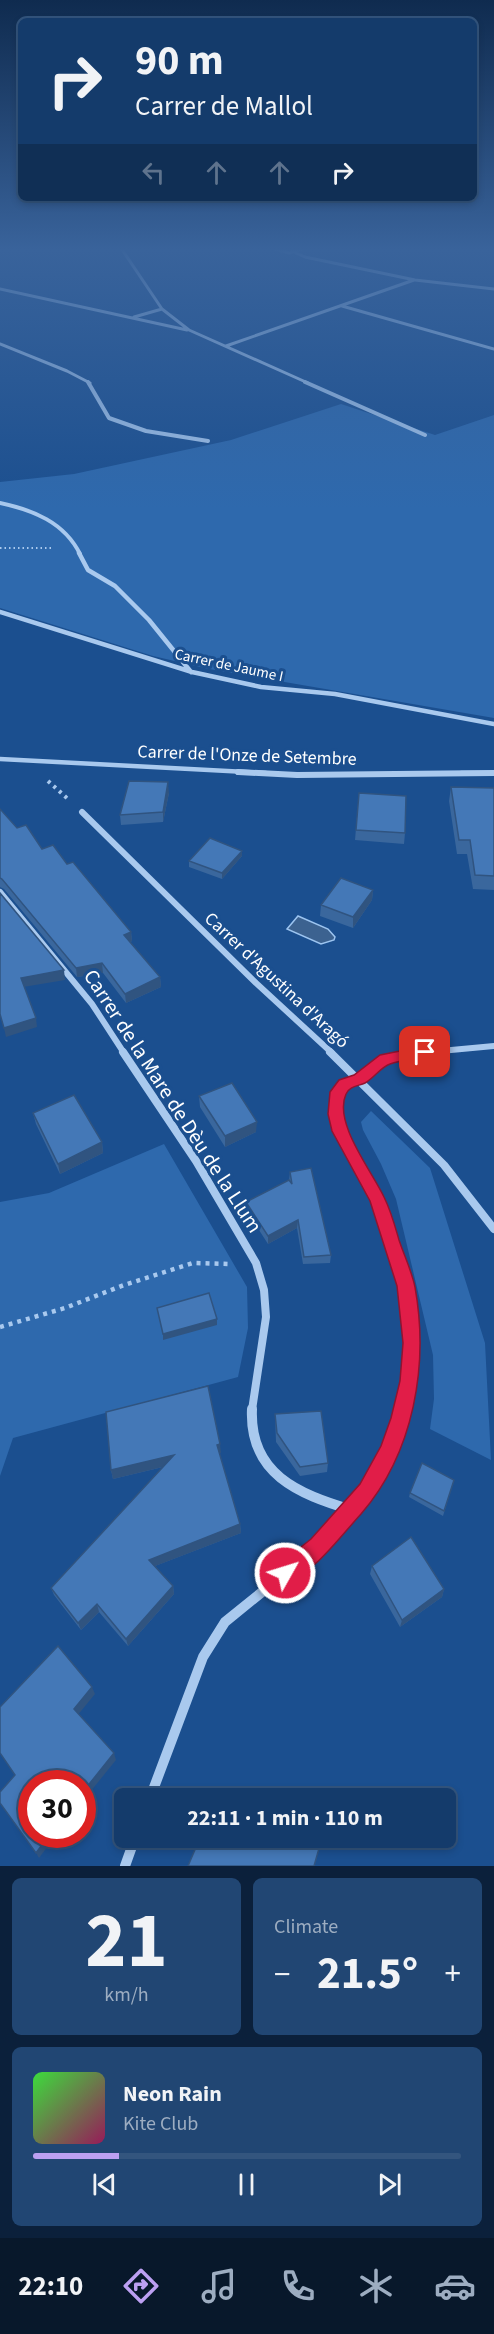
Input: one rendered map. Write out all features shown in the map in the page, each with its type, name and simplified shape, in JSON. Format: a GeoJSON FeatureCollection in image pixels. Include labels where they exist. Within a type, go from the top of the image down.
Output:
{"type":"FeatureCollection","features":[{"type":"Feature","properties":{"kind":"street"},"geometry":{"type":"LineString","coordinates":[[201,335],[425,435]]}},
{"type":"Feature","properties":{"kind":"street"},"geometry":{"type":"LineString","coordinates":[[226,346],[257,335]]}},
{"type":"Feature","properties":{"kind":"street"},"geometry":{"type":"LineString","coordinates":[[446,335],[494,349]]}},
{"type":"Feature","properties":{"kind":"street"},"geometry":{"type":"LineString","coordinates":[[0,344],[89,382],[109,418],[146,431],[207,441]]}},
{"type":"Feature","properties":{"kind":"street"},"geometry":{"type":"LineString","coordinates":[[0,503],[29,509],[59,526],[77,548],[88,570],[115,586],[142,613],[192,672]]}},
{"type":"Feature","properties":{"kind":"street","name":"Carrer de Jaume I"},"geometry":{"type":"LineString","coordinates":[[0,612],[192,672],[261,687],[335,694],[494,724]]}},
{"type":"Feature","properties":{"kind":"street","name":"Carrer de l'Onze de Setembre"},"geometry":{"type":"LineString","coordinates":[[0,759],[297,774],[494,773]]}},
{"type":"Feature","properties":{"kind":"street","name":"Carrer d'Agustina d'Aragó"},"geometry":{"type":"LineString","coordinates":[[82,812],[256,983],[360,1079],[444,1165],[494,1229]]}},
{"type":"Feature","properties":{"kind":"street","name":"Carrer de la Mare de Dèu de la Llum"},"geometry":{"type":"LineString","coordinates":[[0,892],[92,1004],[196,1161],[256,1263],[265,1299],[266,1317],[253,1412],[253,1437],[262,1455],[281,1481],[320,1501],[352,1510]]}},
{"type":"Feature","properties":{"kind":"street"},"geometry":{"type":"LineString","coordinates":[[154,1788],[203,1657],[225,1622],[319,1546],[352,1510],[367,1491],[388,1451],[401,1418],[410,1381],[412,1356],[409,1307],[400,1266],[378,1200],[340,1131],[336,1114],[338,1092],[345,1084],[360,1079],[385,1059],[425,1052],[494,1046]]}},
{"type":"Feature","properties":{"kind":"street"},"geometry":{"type":"LineString","coordinates":[[125,1866],[131,1848]]}},
{"type":"Feature","properties":{"kind":"path"},"geometry":{"type":"LineString","coordinates":[[0,548],[77,548]]}},
{"type":"Feature","properties":{"kind":"path"},"geometry":{"type":"LineString","coordinates":[[26,760],[82,812]]}},
{"type":"Feature","properties":{"kind":"path"},"geometry":{"type":"LineString","coordinates":[[0,1327],[65,1308],[124,1285],[193,1263],[243,1264]]}},
{"type":"Feature","properties":{"kind":"shaded area"},"geometry":{"type":"Polygon","coordinates":[[[341,404],[435,435],[494,415],[494,718],[209,669],[153,656],[0,608],[0,482],[74,474],[231,440],[341,404]]]}},
{"type":"Feature","properties":{"kind":"shaded area"},"geometry":{"type":"Polygon","coordinates":[[[298,916],[328,929],[335,937],[334,940],[321,944],[287,929],[298,916]]]}},
{"type":"Feature","properties":{"kind":"shaded area"},"geometry":{"type":"Polygon","coordinates":[[[371,1111],[430,1168],[485,1343],[491,1460],[430,1429],[434,1399],[433,1355],[396,1199],[363,1130],[361,1122],[371,1111]]]}},
{"type":"Feature","properties":{"kind":"shaded area"},"geometry":{"type":"Polygon","coordinates":[[[164,1144],[247,1287],[248,1328],[238,1377],[13,1438],[0,1476],[0,1202],[49,1193],[164,1144]]]}},
{"type":"Feature","properties":{"kind":"building"},"geometry":{"type":"Polygon","coordinates":[[[129,781],[168,782],[163,812],[120,815],[129,781]]]}},
{"type":"Feature","properties":{"kind":"building"},"geometry":{"type":"Polygon","coordinates":[[[451,787],[494,788],[494,876],[475,875],[470,840],[459,840],[451,787]]]}},
{"type":"Feature","properties":{"kind":"building"},"geometry":{"type":"Polygon","coordinates":[[[359,793],[406,796],[405,833],[356,830],[359,793]]]}},
{"type":"Feature","properties":{"kind":"building"},"geometry":{"type":"Polygon","coordinates":[[[0,809],[17,828],[26,825],[42,849],[53,845],[67,864],[73,862],[131,932],[124,935],[160,977],[125,994],[102,963],[76,968],[0,878],[0,809]]]}},
{"type":"Feature","properties":{"kind":"building"},"geometry":{"type":"Polygon","coordinates":[[[210,838],[242,851],[222,873],[189,861],[210,838]]]}},
{"type":"Feature","properties":{"kind":"building"},"geometry":{"type":"Polygon","coordinates":[[[341,878],[373,890],[353,917],[321,905],[341,878]]]}},
{"type":"Feature","properties":{"kind":"building"},"geometry":{"type":"Polygon","coordinates":[[[0,893],[64,970],[21,978],[36,1018],[4,1028],[0,1014],[0,893]]]}},
{"type":"Feature","properties":{"kind":"building"},"geometry":{"type":"Polygon","coordinates":[[[232,1083],[257,1122],[225,1136],[199,1096],[232,1083]]]}},
{"type":"Feature","properties":{"kind":"building"},"geometry":{"type":"Polygon","coordinates":[[[74,1095],[102,1142],[58,1164],[33,1113],[74,1095]]]}},
{"type":"Feature","properties":{"kind":"building"},"geometry":{"type":"Polygon","coordinates":[[[311,1168],[331,1255],[304,1257],[298,1220],[268,1236],[246,1202],[289,1180],[292,1184],[290,1172],[311,1168]]]}},
{"type":"Feature","properties":{"kind":"building"},"geometry":{"type":"Polygon","coordinates":[[[209,1293],[217,1319],[163,1334],[157,1308],[209,1293]]]}},
{"type":"Feature","properties":{"kind":"building"},"geometry":{"type":"Polygon","coordinates":[[[208,1386],[220,1444],[217,1445],[240,1524],[149,1560],[173,1586],[126,1639],[97,1604],[78,1623],[51,1588],[174,1455],[111,1470],[106,1412],[208,1386]]]}},
{"type":"Feature","properties":{"kind":"building"},"geometry":{"type":"Polygon","coordinates":[[[321,1411],[328,1463],[300,1467],[277,1433],[275,1414],[321,1411]]]}},
{"type":"Feature","properties":{"kind":"building"},"geometry":{"type":"Polygon","coordinates":[[[422,1463],[454,1480],[444,1511],[410,1493],[422,1463]]]}},
{"type":"Feature","properties":{"kind":"building"},"geometry":{"type":"Polygon","coordinates":[[[411,1537],[444,1589],[402,1620],[372,1566],[411,1537]]]}},
{"type":"Feature","properties":{"kind":"building"},"geometry":{"type":"Polygon","coordinates":[[[58,1646],[92,1687],[74,1709],[114,1753],[96,1776],[96,1770],[18,1770],[18,1828],[0,1803],[0,1792],[15,1775],[0,1753],[0,1707],[58,1646]]]}},
{"type":"Feature","properties":{"kind":"building"},"geometry":{"type":"Polygon","coordinates":[[[196,1848],[319,1848],[314,1866],[188,1866],[196,1848]]]}},
{"type":"Feature","properties":{"kind":"route"},"geometry":{"type":"LineString","coordinates":[[285,1573],[319,1546],[367,1491],[388,1451],[401,1418],[410,1381],[412,1343],[406,1286],[378,1200],[340,1131],[336,1114],[338,1092],[345,1084],[360,1079],[385,1059],[425,1052]]}}]}
